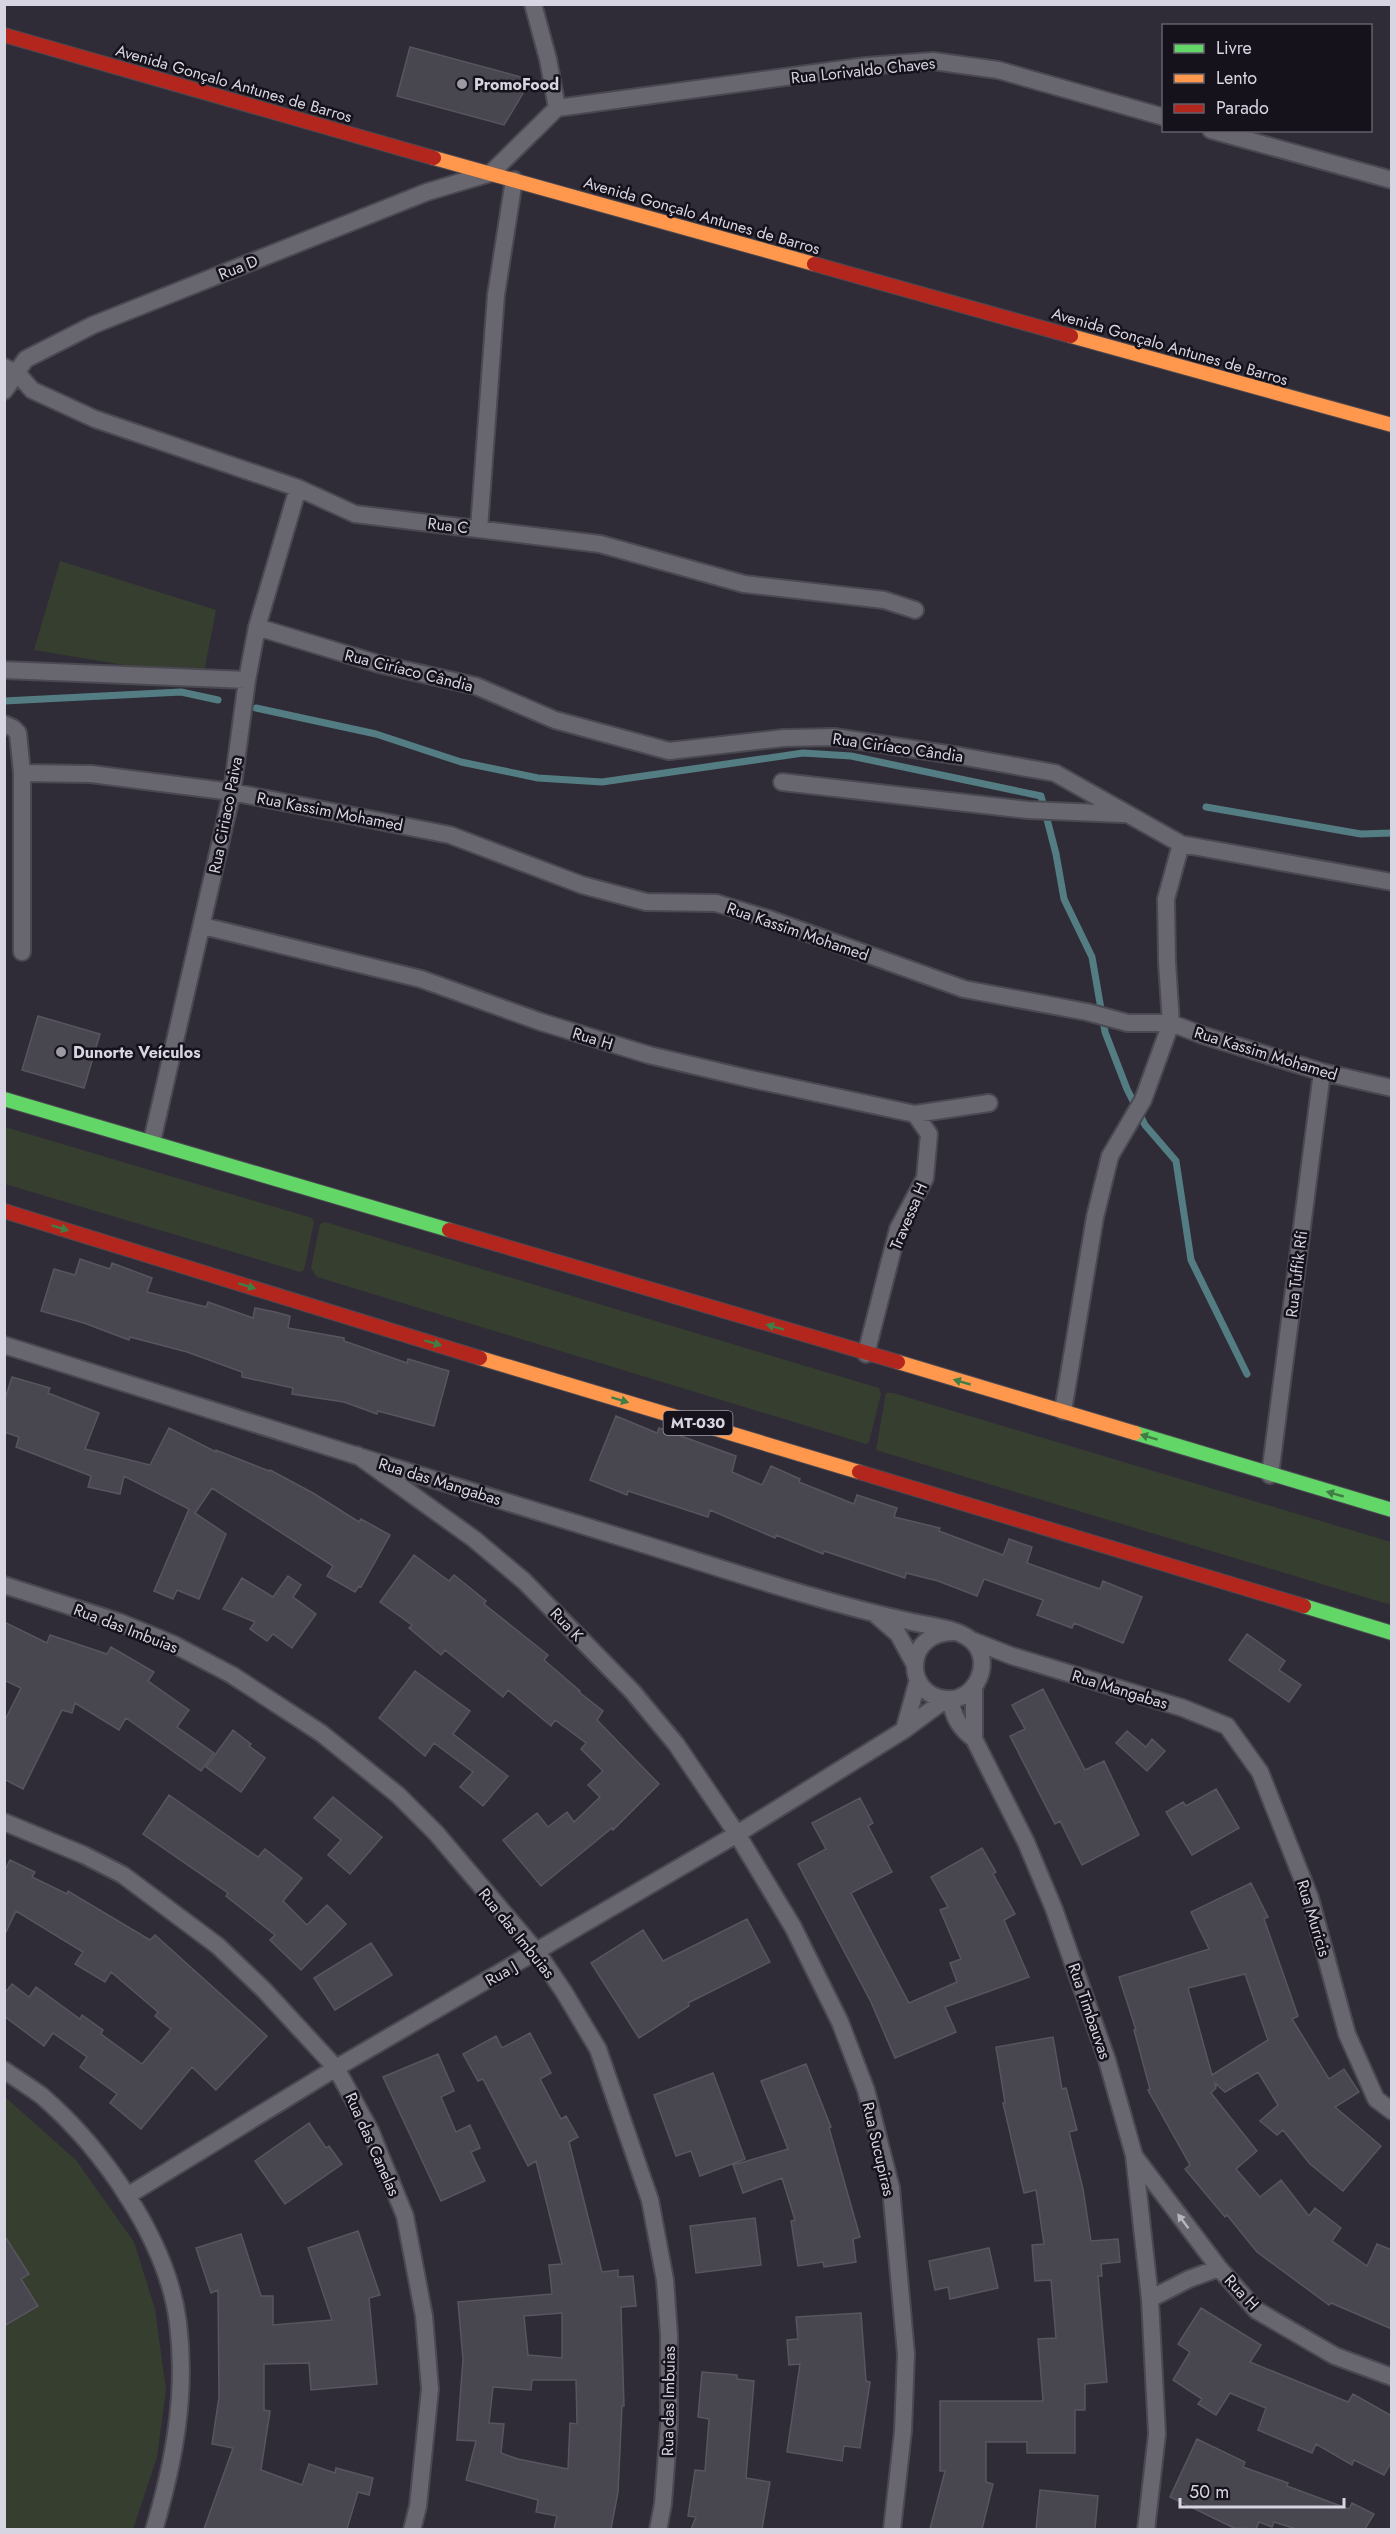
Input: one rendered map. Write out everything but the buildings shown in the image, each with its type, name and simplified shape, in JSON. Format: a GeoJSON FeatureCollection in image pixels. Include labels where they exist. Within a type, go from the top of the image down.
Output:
{"type":"FeatureCollection","features":[{"type":"Feature","properties":{"kind":"main road","name":"Avenida Gonçalo Antunes de Barros"},"geometry":{"type":"LineString","coordinates":[[4,34],[514,180],[1390,419]]}},
{"type":"Feature","properties":{"kind":"main road"},"geometry":{"type":"LineString","coordinates":[[4,1099],[1392,1510]]}},
{"type":"Feature","properties":{"kind":"main road","name":"MT-030"},"geometry":{"type":"LineString","coordinates":[[4,1211],[343,1316],[1392,1633]]}},
{"type":"Feature","properties":{"kind":"street"},"geometry":{"type":"LineString","coordinates":[[491,173],[557,108],[548,59],[533,4]]}},
{"type":"Feature","properties":{"kind":"street","name":"Rua Lorivaldo Chaves"},"geometry":{"type":"LineString","coordinates":[[557,108],[855,68],[933,61],[998,70],[1162,116]]}},
{"type":"Feature","properties":{"kind":"street"},"geometry":{"type":"LineString","coordinates":[[1218,132],[1392,180]]}},
{"type":"Feature","properties":{"kind":"street","name":"Rua D"},"geometry":{"type":"LineString","coordinates":[[4,391],[11,371],[20,367],[26,358],[93,325],[427,192],[491,173]]}},
{"type":"Feature","properties":{"kind":"street"},"geometry":{"type":"LineString","coordinates":[[479,529],[496,295],[514,180]]}},
{"type":"Feature","properties":{"kind":"street","name":"Rua C"},"geometry":{"type":"LineString","coordinates":[[11,371],[32,390],[95,419],[298,488],[356,514],[600,543],[744,584],[884,600],[915,610]]}},
{"type":"Feature","properties":{"kind":"street","name":"Rua Ciriaco Paiva"},"geometry":{"type":"LineString","coordinates":[[153,1142],[232,792],[247,680],[257,627],[298,488]]}},
{"type":"Feature","properties":{"kind":"street","name":"Rua Ciríaco Cândia"},"geometry":{"type":"LineString","coordinates":[[257,627],[379,664],[476,686],[555,720],[669,751],[784,738],[834,737],[1055,773],[1124,814],[1153,827],[1181,844],[1392,882]]}},
{"type":"Feature","properties":{"kind":"street"},"geometry":{"type":"LineString","coordinates":[[4,670],[247,680]]}},
{"type":"Feature","properties":{"kind":"street"},"geometry":{"type":"LineString","coordinates":[[4,724],[18,733],[22,773],[22,952]]}},
{"type":"Feature","properties":{"kind":"street","name":"Rua Kassim Mohamed"},"geometry":{"type":"LineString","coordinates":[[22,773],[92,774],[232,792],[450,835],[582,885],[646,902],[716,903],[769,919],[964,989],[1087,1012],[1128,1023],[1171,1023],[1202,1035],[1322,1072],[1392,1088]]}},
{"type":"Feature","properties":{"kind":"street"},"geometry":{"type":"LineString","coordinates":[[782,782],[1028,810],[1124,814]]}},
{"type":"Feature","properties":{"kind":"street"},"geometry":{"type":"LineString","coordinates":[[1063,1411],[1095,1216],[1110,1156],[1143,1100],[1171,1023],[1166,899],[1181,844]]}},
{"type":"Feature","properties":{"kind":"street","name":"Rua H"},"geometry":{"type":"LineString","coordinates":[[203,926],[421,979],[541,1022],[649,1055],[915,1114],[989,1103]]}},
{"type":"Feature","properties":{"kind":"street","name":"Rua Tuffik Rfi"},"geometry":{"type":"LineString","coordinates":[[1269,1475],[1322,1072]]}},
{"type":"Feature","properties":{"kind":"street","name":"Travessa H"},"geometry":{"type":"LineString","coordinates":[[866,1354],[898,1228],[925,1178],[929,1134],[915,1114]]}},
{"type":"Feature","properties":{"kind":"street","name":"Rua das Mangabas"},"geometry":{"type":"LineString","coordinates":[[4,1345],[876,1614],[955,1632]]}},
{"type":"Feature","properties":{"kind":"street","name":"Rua K"},"geometry":{"type":"LineString","coordinates":[[357,1455],[474,1539],[524,1581],[639,1700],[676,1744],[737,1834]]}},
{"type":"Feature","properties":{"kind":"street","name":"Rua das Imbuias"},"geometry":{"type":"LineString","coordinates":[[4,1585],[118,1622],[175,1645],[232,1675],[321,1733],[398,1795],[436,1833],[537,1952],[598,2049],[650,2200],[665,2280],[669,2335],[669,2424],[663,2504],[658,2529]]}},
{"type":"Feature","properties":{"kind":"street"},"geometry":{"type":"LineString","coordinates":[[876,1614],[898,1634],[925,1689],[934,1696],[948,1699],[964,1696],[990,1668],[1012,1656]]}},
{"type":"Feature","properties":{"kind":"street"},"geometry":{"type":"LineString","coordinates":[[904,1730],[916,1673],[916,1654],[922,1643],[932,1636],[943,1632],[955,1632],[970,1640],[979,1650],[982,1663],[978,1682],[974,1738]]}},
{"type":"Feature","properties":{"kind":"street","name":"Rua Mangabas"},"geometry":{"type":"LineString","coordinates":[[970,1640],[1012,1656],[1183,1708],[1227,1726]]}},
{"type":"Feature","properties":{"kind":"street"},"geometry":{"type":"LineString","coordinates":[[948,1699],[953,1716],[960,1727],[974,1738]]}},
{"type":"Feature","properties":{"kind":"street","name":"Rua J"},"geometry":{"type":"LineString","coordinates":[[128,2196],[336,2068],[737,1834],[904,1730],[948,1699]]}},
{"type":"Feature","properties":{"kind":"street","name":"Rua Muricis"},"geometry":{"type":"LineString","coordinates":[[1227,1726],[1260,1772],[1310,1898],[1347,2034],[1376,2099],[1392,2111]]}},
{"type":"Feature","properties":{"kind":"street","name":"Rua Timbauvas"},"geometry":{"type":"LineString","coordinates":[[974,1738],[1026,1842],[1054,1909],[1107,2060],[1134,2155],[1150,2299],[1157,2434],[1146,2529]]}},
{"type":"Feature","properties":{"kind":"street","name":"Rua das Canelas"},"geometry":{"type":"LineString","coordinates":[[4,1822],[84,1855],[123,1875],[218,1946],[264,1990],[336,2068],[370,2130],[405,2216],[424,2316],[430,2389],[418,2506],[412,2529]]}},
{"type":"Feature","properties":{"kind":"street","name":"Rua Sucupiras"},"geometry":{"type":"LineString","coordinates":[[737,1834],[793,1927],[840,2022],[866,2090],[891,2188],[906,2354],[903,2431],[892,2529]]}},
{"type":"Feature","properties":{"kind":"street"},"geometry":{"type":"LineString","coordinates":[[4,2070],[41,2096],[68,2121],[110,2168],[128,2196],[165,2270],[178,2322],[181,2370],[178,2432],[168,2481],[154,2529]]}},
{"type":"Feature","properties":{"kind":"street","name":"Rua H"},"geometry":{"type":"LineString","coordinates":[[1134,2155],[1219,2268],[1256,2310],[1335,2356],[1392,2377]]}},
{"type":"Feature","properties":{"kind":"street"},"geometry":{"type":"LineString","coordinates":[[1150,2299],[1189,2279],[1219,2268]]}},
{"type":"Feature","properties":{"kind":"green space"},"geometry":{"type":"Polygon","coordinates":[[[60,561],[216,610],[203,678],[34,650],[60,561]]]}},
{"type":"Feature","properties":{"kind":"green space"},"geometry":{"type":"Polygon","coordinates":[[[5,1127],[312,1218],[314,1222],[304,1270],[300,1272],[5,1184],[5,1127]]]}},
{"type":"Feature","properties":{"kind":"green space"},"geometry":{"type":"Polygon","coordinates":[[[325,1222],[879,1388],[881,1394],[869,1442],[866,1444],[317,1277],[311,1268],[320,1224],[325,1222]]]}},
{"type":"Feature","properties":{"kind":"green space"},"geometry":{"type":"Polygon","coordinates":[[[886,1393],[893,1393],[1391,1542],[1391,1605],[876,1450],[886,1393]]]}},
{"type":"Feature","properties":{"kind":"green space"},"geometry":{"type":"Polygon","coordinates":[[[4,2096],[76,2160],[134,2242],[155,2309],[166,2390],[157,2457],[133,2529],[5,2529],[4,2096]]]}},
{"type":"Feature","properties":{"kind":"waterway"},"geometry":{"type":"LineString","coordinates":[[4,701],[181,692],[218,700]]}},
{"type":"Feature","properties":{"kind":"waterway"},"geometry":{"type":"LineString","coordinates":[[256,708],[376,734],[461,762],[538,778],[602,782],[803,753],[851,756],[1041,796],[1056,854],[1064,899],[1092,957],[1105,1032],[1127,1089],[1145,1125],[1176,1161],[1191,1260],[1247,1374]]}},
{"type":"Feature","properties":{"kind":"waterway"},"geometry":{"type":"LineString","coordinates":[[1206,807],[1361,834],[1392,833]]}},
{"type":"Feature","properties":{"kind":"traffic: fast"},"geometry":{"type":"LineString","coordinates":[[4,1099],[449,1230]]}},
{"type":"Feature","properties":{"kind":"traffic: fast"},"geometry":{"type":"LineString","coordinates":[[1135,1433],[1392,1510]]}},
{"type":"Feature","properties":{"kind":"traffic: fast"},"geometry":{"type":"LineString","coordinates":[[1304,1606],[1392,1633]]}},
{"type":"Feature","properties":{"kind":"traffic: slow"},"geometry":{"type":"LineString","coordinates":[[434,158],[814,264]]}},
{"type":"Feature","properties":{"kind":"traffic: slow"},"geometry":{"type":"LineString","coordinates":[[1071,336],[1392,425]]}},
{"type":"Feature","properties":{"kind":"traffic: slow"},"geometry":{"type":"LineString","coordinates":[[480,1358],[859,1472]]}},
{"type":"Feature","properties":{"kind":"traffic: slow"},"geometry":{"type":"LineString","coordinates":[[898,1362],[1135,1433]]}},
{"type":"Feature","properties":{"kind":"traffic: jam"},"geometry":{"type":"LineString","coordinates":[[4,35],[434,158]]}},
{"type":"Feature","properties":{"kind":"traffic: jam"},"geometry":{"type":"LineString","coordinates":[[814,264],[1071,336]]}},
{"type":"Feature","properties":{"kind":"traffic: jam"},"geometry":{"type":"LineString","coordinates":[[4,1211],[480,1358]]}},
{"type":"Feature","properties":{"kind":"traffic: jam"},"geometry":{"type":"LineString","coordinates":[[449,1230],[898,1362]]}},
{"type":"Feature","properties":{"kind":"traffic: jam"},"geometry":{"type":"LineString","coordinates":[[859,1472],[1304,1606]]}},
{"type":"Feature","properties":{"kind":"place","name":"PromoFood"},"geometry":{"type":"Point","coordinates":[462,84]}},
{"type":"Feature","properties":{"kind":"place","name":"Dunorte Veículos"},"geometry":{"type":"Point","coordinates":[61,1052]}}]}
